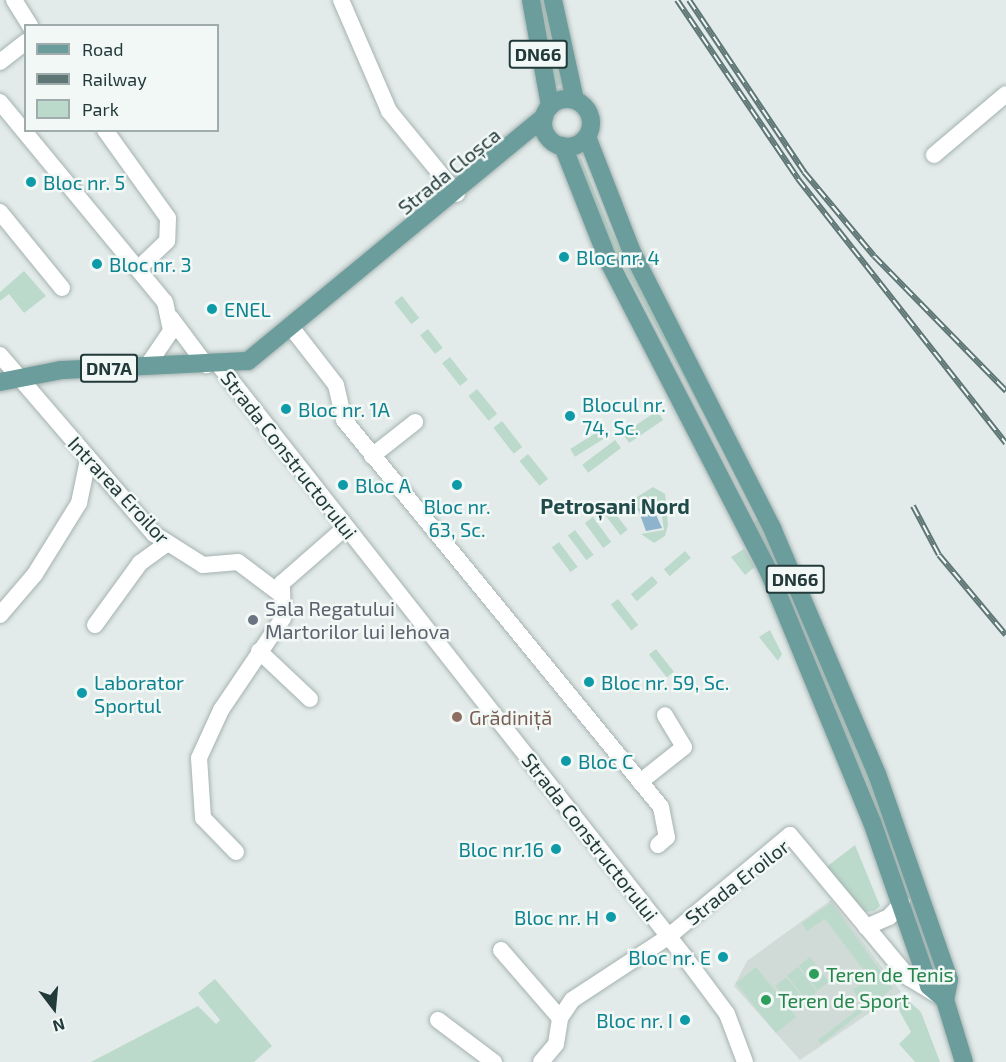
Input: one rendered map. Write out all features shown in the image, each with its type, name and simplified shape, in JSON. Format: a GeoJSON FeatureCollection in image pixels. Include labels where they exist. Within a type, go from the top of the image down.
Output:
{"type":"FeatureCollection","features":[{"type":"Feature","properties":{"kind":"main road","name":"DN66"},"geometry":{"type":"LineString","coordinates":[[531,0],[547,112]]}},
{"type":"Feature","properties":{"kind":"main road","name":"DN66"},"geometry":{"type":"LineString","coordinates":[[553,0],[575,100]]}},
{"type":"Feature","properties":{"kind":"main road"},"geometry":{"type":"LineString","coordinates":[[519,143],[556,142],[587,137],[590,117],[575,100],[547,112],[556,142]]}},
{"type":"Feature","properties":{"kind":"main road","name":"Strada Cloșca"},"geometry":{"type":"LineString","coordinates":[[291,327],[519,143],[547,112]]}},
{"type":"Feature","properties":{"kind":"main road","name":"DN66"},"geometry":{"type":"LineString","coordinates":[[587,137],[632,250],[745,471],[840,685],[909,858],[949,980],[945,1000],[964,1062]]}},
{"type":"Feature","properties":{"kind":"main road","name":"DN66"},"geometry":{"type":"LineString","coordinates":[[556,142],[609,262],[725,481],[824,697],[902,903],[929,986],[945,1000]]}},
{"type":"Feature","properties":{"kind":"main road","name":"DN7A"},"geometry":{"type":"LineString","coordinates":[[0,382],[18,377],[147,366],[213,365],[248,361],[291,327]]}},
{"type":"Feature","properties":{"kind":"main road"},"geometry":{"type":"LineString","coordinates":[[725,481],[745,471]]}},
{"type":"Feature","properties":{"kind":"street"},"geometry":{"type":"LineString","coordinates":[[14,0],[29,24]]}},
{"type":"Feature","properties":{"kind":"street"},"geometry":{"type":"LineString","coordinates":[[341,0],[389,111],[457,194]]}},
{"type":"Feature","properties":{"kind":"street"},"geometry":{"type":"LineString","coordinates":[[0,62],[24,44]]}},
{"type":"Feature","properties":{"kind":"street"},"geometry":{"type":"LineString","coordinates":[[934,155],[1006,94]]}},
{"type":"Feature","properties":{"kind":"street","name":"Strada Constructorului"},"geometry":{"type":"LineString","coordinates":[[3,108],[139,268],[171,318],[213,365],[346,527],[669,937],[727,1014],[745,1062]]}},
{"type":"Feature","properties":{"kind":"street"},"geometry":{"type":"LineString","coordinates":[[106,132],[172,223],[167,241],[139,268]]}},
{"type":"Feature","properties":{"kind":"street"},"geometry":{"type":"LineString","coordinates":[[0,212],[62,288]]}},
{"type":"Feature","properties":{"kind":"street"},"geometry":{"type":"LineString","coordinates":[[147,366],[169,338],[171,318]]}},
{"type":"Feature","properties":{"kind":"street"},"geometry":{"type":"LineString","coordinates":[[291,327],[336,385],[344,420],[660,807],[667,837],[658,845]]}},
{"type":"Feature","properties":{"kind":"street","name":"Intrarea Eroilor"},"geometry":{"type":"LineString","coordinates":[[0,356],[88,460],[166,544],[203,565],[238,561],[282,595]]}},
{"type":"Feature","properties":{"kind":"street"},"geometry":{"type":"LineString","coordinates":[[372,456],[415,422]]}},
{"type":"Feature","properties":{"kind":"street"},"geometry":{"type":"LineString","coordinates":[[0,615],[34,574],[79,503],[88,460]]}},
{"type":"Feature","properties":{"kind":"street"},"geometry":{"type":"LineString","coordinates":[[237,852],[202,818],[199,758],[259,651],[283,618],[282,595],[289,572],[346,527]]}},
{"type":"Feature","properties":{"kind":"street"},"geometry":{"type":"LineString","coordinates":[[95,625],[140,563],[166,544]]}},
{"type":"Feature","properties":{"kind":"street"},"geometry":{"type":"LineString","coordinates":[[259,651],[310,699]]}},
{"type":"Feature","properties":{"kind":"street"},"geometry":{"type":"LineString","coordinates":[[640,782],[684,747],[665,716]]}},
{"type":"Feature","properties":{"kind":"street","name":"Strada Eroilor"},"geometry":{"type":"LineString","coordinates":[[541,1062],[556,1044],[560,1018],[572,1000],[669,937],[790,835],[919,989],[945,1000]]}},
{"type":"Feature","properties":{"kind":"street"},"geometry":{"type":"LineString","coordinates":[[866,927],[889,917],[902,903]]}},
{"type":"Feature","properties":{"kind":"street"},"geometry":{"type":"LineString","coordinates":[[501,950],[560,1018]]}},
{"type":"Feature","properties":{"kind":"street"},"geometry":{"type":"LineString","coordinates":[[438,1020],[494,1062]]}},
{"type":"Feature","properties":{"kind":"shaded area"},"geometry":{"type":"Polygon","coordinates":[[[831,900],[901,992],[800,1060],[734,986],[747,961],[831,900]]]}},
{"type":"Feature","properties":{"kind":"green space"},"geometry":{"type":"Polygon","coordinates":[[[540,0],[546,0],[564,85],[555,86],[540,0]]]}},
{"type":"Feature","properties":{"kind":"green space"},"geometry":{"type":"Polygon","coordinates":[[[581,158],[608,224],[718,441],[602,227],[576,160],[581,158]]]}},
{"type":"Feature","properties":{"kind":"green space"},"geometry":{"type":"Polygon","coordinates":[[[24,271],[46,296],[24,313],[9,294],[0,301],[0,292],[24,271]]]}},
{"type":"Feature","properties":{"kind":"green space"},"geometry":{"type":"Polygon","coordinates":[[[402,296],[419,318],[411,324],[394,302],[402,296]]]}},
{"type":"Feature","properties":{"kind":"green space"},"geometry":{"type":"Polygon","coordinates":[[[428,329],[443,348],[435,354],[420,335],[428,329]]]}},
{"type":"Feature","properties":{"kind":"green space"},"geometry":{"type":"Polygon","coordinates":[[[450,357],[468,380],[460,386],[442,363],[450,357]]]}},
{"type":"Feature","properties":{"kind":"green space"},"geometry":{"type":"Polygon","coordinates":[[[477,389],[497,414],[489,421],[468,396],[477,389]]]}},
{"type":"Feature","properties":{"kind":"green space"},"geometry":{"type":"Polygon","coordinates":[[[657,411],[663,420],[629,443],[623,434],[657,411]]]}},
{"type":"Feature","properties":{"kind":"green space"},"geometry":{"type":"Polygon","coordinates":[[[502,421],[522,447],[514,454],[493,428],[502,421]]]}},
{"type":"Feature","properties":{"kind":"green space"},"geometry":{"type":"Polygon","coordinates":[[[599,431],[604,439],[575,457],[570,449],[599,431]]]}},
{"type":"Feature","properties":{"kind":"green space"},"geometry":{"type":"Polygon","coordinates":[[[615,440],[621,448],[588,473],[582,465],[615,440]]]}},
{"type":"Feature","properties":{"kind":"green space"},"geometry":{"type":"Polygon","coordinates":[[[528,454],[548,479],[540,486],[519,461],[528,454]]]}},
{"type":"Feature","properties":{"kind":"green space"},"geometry":{"type":"Polygon","coordinates":[[[653,487],[665,494],[668,525],[665,536],[654,543],[641,534],[664,530],[661,511],[655,512],[654,504],[633,512],[637,497],[653,487]]]}},
{"type":"Feature","properties":{"kind":"green space"},"geometry":{"type":"Polygon","coordinates":[[[609,505],[628,530],[620,535],[602,510],[609,505]]]}},
{"type":"Feature","properties":{"kind":"green space"},"geometry":{"type":"Polygon","coordinates":[[[593,517],[611,542],[603,548],[585,523],[593,517]]]}},
{"type":"Feature","properties":{"kind":"green space"},"geometry":{"type":"Polygon","coordinates":[[[760,519],[874,786],[942,977],[935,979],[870,791],[753,522],[760,519]]]}},
{"type":"Feature","properties":{"kind":"green space"},"geometry":{"type":"Polygon","coordinates":[[[575,530],[594,555],[586,560],[568,535],[575,530]]]}},
{"type":"Feature","properties":{"kind":"green space"},"geometry":{"type":"Polygon","coordinates":[[[559,542],[578,567],[570,572],[552,547],[559,542]]]}},
{"type":"Feature","properties":{"kind":"green space"},"geometry":{"type":"Polygon","coordinates":[[[744,549],[755,567],[745,575],[731,557],[744,549]]]}},
{"type":"Feature","properties":{"kind":"green space"},"geometry":{"type":"Polygon","coordinates":[[[685,551],[691,558],[670,576],[664,569],[685,551]]]}},
{"type":"Feature","properties":{"kind":"green space"},"geometry":{"type":"Polygon","coordinates":[[[652,576],[658,583],[637,601],[631,594],[652,576]]]}},
{"type":"Feature","properties":{"kind":"green space"},"geometry":{"type":"Polygon","coordinates":[[[618,599],[638,625],[631,631],[611,605],[618,599]]]}},
{"type":"Feature","properties":{"kind":"green space"},"geometry":{"type":"Polygon","coordinates":[[[770,630],[782,654],[778,661],[759,637],[770,630]]]}},
{"type":"Feature","properties":{"kind":"green space"},"geometry":{"type":"Polygon","coordinates":[[[656,649],[674,672],[667,677],[649,655],[656,649]]]}},
{"type":"Feature","properties":{"kind":"green space"},"geometry":{"type":"Polygon","coordinates":[[[855,845],[880,906],[874,911],[865,912],[825,868],[855,845]]]}},
{"type":"Feature","properties":{"kind":"green space"},"geometry":{"type":"Polygon","coordinates":[[[831,903],[893,988],[821,1044],[818,1040],[864,1005],[853,990],[869,977],[825,919],[807,931],[802,923],[831,903]]]}},
{"type":"Feature","properties":{"kind":"green space","name":"Teren de Tenis"},"geometry":{"type":"Polygon","coordinates":[[[810,957],[829,982],[817,990],[799,965],[810,957]]]}},
{"type":"Feature","properties":{"kind":"green space","name":"Teren de Sport"},"geometry":{"type":"Polygon","coordinates":[[[756,967],[796,1017],[776,1033],[736,983],[756,967]]]}},
{"type":"Feature","properties":{"kind":"green space","name":"Teren de Tenis"},"geometry":{"type":"Polygon","coordinates":[[[798,967],[817,991],[806,1000],[787,976],[798,967]]]}},
{"type":"Feature","properties":{"kind":"green space","name":"Teren de Tenis"},"geometry":{"type":"Polygon","coordinates":[[[786,977],[805,1000],[795,1009],[775,986],[786,977]]]}},
{"type":"Feature","properties":{"kind":"green space"},"geometry":{"type":"Polygon","coordinates":[[[215,979],[272,1046],[254,1062],[91,1062],[198,1006],[216,1024],[220,1020],[198,993],[215,979]]]}},
{"type":"Feature","properties":{"kind":"green space"},"geometry":{"type":"Polygon","coordinates":[[[902,995],[921,1012],[940,1062],[915,1062],[899,1044],[911,1032],[896,1005],[902,995]]]}},
{"type":"Feature","properties":{"kind":"water"},"geometry":{"type":"Polygon","coordinates":[[[652,506],[662,528],[646,531],[638,509],[652,506]]]}},
{"type":"Feature","properties":{"kind":"railway"},"geometry":{"type":"LineString","coordinates":[[677,0],[798,179],[1006,443]]}},
{"type":"Feature","properties":{"kind":"railway"},"geometry":{"type":"LineString","coordinates":[[689,0],[804,172],[874,256],[1006,391]]}},
{"type":"Feature","properties":{"kind":"railway"},"geometry":{"type":"LineString","coordinates":[[913,506],[939,555],[1006,635]]}},
{"type":"Feature","properties":{"kind":"place","name":"Bloc nr. 5"},"geometry":{"type":"Point","coordinates":[31,182]}},
{"type":"Feature","properties":{"kind":"place","name":"Bloc nr. 4"},"geometry":{"type":"Point","coordinates":[564,257]}},
{"type":"Feature","properties":{"kind":"place","name":"Bloc nr. 3"},"geometry":{"type":"Point","coordinates":[97,264]}},
{"type":"Feature","properties":{"kind":"place","name":"ENEL"},"geometry":{"type":"Point","coordinates":[212,309]}},
{"type":"Feature","properties":{"kind":"place","name":"Bloc nr. 1A"},"geometry":{"type":"Point","coordinates":[286,409]}},
{"type":"Feature","properties":{"kind":"place","name":"Blocul nr. 74, Sc."},"geometry":{"type":"Point","coordinates":[570,416]}},
{"type":"Feature","properties":{"kind":"place","name":"Bloc A"},"geometry":{"type":"Point","coordinates":[343,485]}},
{"type":"Feature","properties":{"kind":"place","name":"Bloc nr. 63, Sc."},"geometry":{"type":"Point","coordinates":[457,485]}},
{"type":"Feature","properties":{"kind":"place","name":"Sala Regatului Martorilor lui Iehova"},"geometry":{"type":"Point","coordinates":[253,620]}},
{"type":"Feature","properties":{"kind":"place","name":"Bloc nr. 59, Sc."},"geometry":{"type":"Point","coordinates":[589,682]}},
{"type":"Feature","properties":{"kind":"place","name":"Laborator Sportul"},"geometry":{"type":"Point","coordinates":[82,693]}},
{"type":"Feature","properties":{"kind":"place","name":"Grădiniță"},"geometry":{"type":"Point","coordinates":[457,717]}},
{"type":"Feature","properties":{"kind":"place","name":"Bloc C"},"geometry":{"type":"Point","coordinates":[566,761]}},
{"type":"Feature","properties":{"kind":"place","name":"Bloc nr.16"},"geometry":{"type":"Point","coordinates":[556,849]}},
{"type":"Feature","properties":{"kind":"place","name":"Bloc nr. H"},"geometry":{"type":"Point","coordinates":[611,917]}},
{"type":"Feature","properties":{"kind":"place","name":"Bloc nr. E"},"geometry":{"type":"Point","coordinates":[723,957]}},
{"type":"Feature","properties":{"kind":"place","name":"Teren de Tenis"},"geometry":{"type":"Point","coordinates":[814,974]}},
{"type":"Feature","properties":{"kind":"place","name":"Teren de Sport"},"geometry":{"type":"Point","coordinates":[766,1000]}},
{"type":"Feature","properties":{"kind":"place","name":"Bloc nr. I"},"geometry":{"type":"Point","coordinates":[685,1020]}},
{"type":"Feature","properties":{"kind":"district","name":"Petroșani Nord"},"geometry":{"type":"Point","coordinates":[615,506]}}]}
